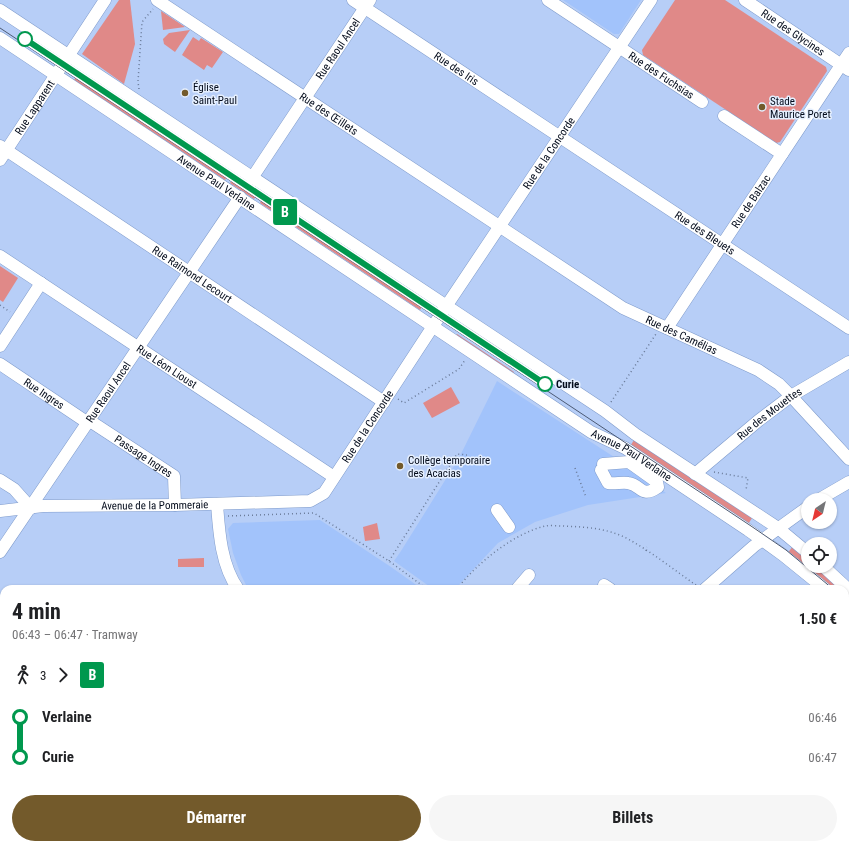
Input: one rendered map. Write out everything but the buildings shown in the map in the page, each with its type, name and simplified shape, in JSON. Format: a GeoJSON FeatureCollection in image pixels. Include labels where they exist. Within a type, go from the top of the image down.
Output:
{"type":"FeatureCollection","features":[{"type":"Feature","properties":{"kind":"street","name":"Rue Lapparent"},"geometry":{"type":"LineString","coordinates":[[2,152],[56,75],[105,0]]}},
{"type":"Feature","properties":{"kind":"street","name":"Rue des Iris"},"geometry":{"type":"LineString","coordinates":[[353,0],[367,4],[560,137]]}},
{"type":"Feature","properties":{"kind":"street","name":"Rue des Fuchsias"},"geometry":{"type":"LineString","coordinates":[[548,0],[702,102]]}},
{"type":"Feature","properties":{"kind":"street","name":"Rue de la Concorde"},"geometry":{"type":"LineString","coordinates":[[446,306],[651,0]]}},
{"type":"Feature","properties":{"kind":"street","name":"Rue des Glycines"},"geometry":{"type":"LineString","coordinates":[[745,0],[845,67]]}},
{"type":"Feature","properties":{"kind":"street","name":"Rue des Œillets"},"geometry":{"type":"LineString","coordinates":[[158,1],[174,4],[305,98],[500,227]]}},
{"type":"Feature","properties":{"kind":"street","name":"Rue Raoul Ancel"},"geometry":{"type":"LineString","coordinates":[[252,178],[367,4]]}},
{"type":"Feature","properties":{"kind":"street","name":"Avenue Paul Verlaine"},"geometry":{"type":"LineString","coordinates":[[0,10],[605,411],[635,434],[700,470],[778,528],[801,547]]}},
{"type":"Feature","properties":{"kind":"street","name":"Avenue Paul Verlaine"},"geometry":{"type":"LineString","coordinates":[[0,38],[592,432],[625,448],[762,540],[820,585]]}},
{"type":"Feature","properties":{"kind":"street","name":"Rue de Balzac"},"geometry":{"type":"LineString","coordinates":[[664,327],[782,154],[845,67],[849,53]]}},
{"type":"Feature","properties":{"kind":"street"},"geometry":{"type":"LineString","coordinates":[[724,116],[782,154]]}},
{"type":"Feature","properties":{"kind":"street","name":"Rue des Bleuets"},"geometry":{"type":"LineString","coordinates":[[560,137],[849,328]]}},
{"type":"Feature","properties":{"kind":"street","name":"Rue Raimond Lecourt"},"geometry":{"type":"LineString","coordinates":[[2,152],[387,398]]}},
{"type":"Feature","properties":{"kind":"street","name":"Rue Raoul Ancel"},"geometry":{"type":"LineString","coordinates":[[0,552],[240,197]]}},
{"type":"Feature","properties":{"kind":"street","name":"Rue des Camélias"},"geometry":{"type":"LineString","coordinates":[[500,227],[622,308],[758,370],[779,384],[849,459]]}},
{"type":"Feature","properties":{"kind":"street","name":"Rue Léon Lioust"},"geometry":{"type":"LineString","coordinates":[[0,256],[334,477]]}},
{"type":"Feature","properties":{"kind":"street"},"geometry":{"type":"LineString","coordinates":[[0,346],[41,283]]}},
{"type":"Feature","properties":{"kind":"street"},"geometry":{"type":"LineString","coordinates":[[433,326],[446,306]]}},
{"type":"Feature","properties":{"kind":"street","name":"Rue de la Concorde"},"geometry":{"type":"LineString","coordinates":[[310,501],[324,492],[433,326]]}},
{"type":"Feature","properties":{"kind":"street","name":"Rue des Mouettes"},"geometry":{"type":"LineString","coordinates":[[700,470],[758,421],[791,396],[849,362]]}},
{"type":"Feature","properties":{"kind":"street","name":"Rue Ingres"},"geometry":{"type":"LineString","coordinates":[[0,364],[89,422]]}},
{"type":"Feature","properties":{"kind":"street","name":"Passage Ingres"},"geometry":{"type":"LineString","coordinates":[[89,422],[174,476],[175,505]]}},
{"type":"Feature","properties":{"kind":"street"},"geometry":{"type":"LineString","coordinates":[[0,480],[14,489],[31,508]]}},
{"type":"Feature","properties":{"kind":"street"},"geometry":{"type":"LineString","coordinates":[[830,493],[849,482]]}},
{"type":"Feature","properties":{"kind":"street","name":"Avenue de la Pommeraie"},"geometry":{"type":"LineString","coordinates":[[0,510],[43,506],[175,505],[310,501]]}},
{"type":"Feature","properties":{"kind":"street"},"geometry":{"type":"LineString","coordinates":[[217,504],[220,534],[228,569],[235,585]]}},
{"type":"Feature","properties":{"kind":"street"},"geometry":{"type":"LineString","coordinates":[[497,510],[509,528]]}},
{"type":"Feature","properties":{"kind":"street"},"geometry":{"type":"LineString","coordinates":[[704,585],[801,512]]}},
{"type":"Feature","properties":{"kind":"street"},"geometry":{"type":"LineString","coordinates":[[831,573],[844,585]]}},
{"type":"Feature","properties":{"kind":"street"},"geometry":{"type":"LineString","coordinates":[[521,585],[529,576]]}},
{"type":"Feature","properties":{"kind":"path"},"geometry":{"type":"LineString","coordinates":[[140,103],[138,82],[142,22],[158,1]]}},
{"type":"Feature","properties":{"kind":"path"},"geometry":{"type":"LineString","coordinates":[[605,411],[664,327]]}},
{"type":"Feature","properties":{"kind":"path"},"geometry":{"type":"LineString","coordinates":[[387,398],[404,403],[459,369],[471,351]]}},
{"type":"Feature","properties":{"kind":"path"},"geometry":{"type":"LineString","coordinates":[[389,561],[457,454],[467,455]]}},
{"type":"Feature","properties":{"kind":"path"},"geometry":{"type":"LineString","coordinates":[[575,468],[586,497]]}},
{"type":"Feature","properties":{"kind":"path"},"geometry":{"type":"LineString","coordinates":[[700,470],[748,478],[746,490]]}},
{"type":"Feature","properties":{"kind":"path"},"geometry":{"type":"LineString","coordinates":[[218,516],[314,513],[389,561],[422,585]]}},
{"type":"Feature","properties":{"kind":"path"},"geometry":{"type":"LineString","coordinates":[[460,585],[485,560],[509,542],[528,531],[546,525],[585,527],[607,531],[627,539],[698,585]]}},
{"type":"Feature","properties":{"kind":"path"},"geometry":{"type":"LineString","coordinates":[[646,551],[647,547]]}},
{"type":"Feature","properties":{"kind":"shaded area"},"geometry":{"type":"Polygon","coordinates":[[[119,0],[130,0],[135,44],[124,84],[82,54],[119,0]]]}},
{"type":"Feature","properties":{"kind":"shaded area"},"geometry":{"type":"Polygon","coordinates":[[[563,0],[641,0],[619,34],[614,34],[563,0]]]}},
{"type":"Feature","properties":{"kind":"shaded area","name":"Stade Maurice Poret"},"geometry":{"type":"Polygon","coordinates":[[[675,0],[725,0],[826,67],[827,71],[780,142],[776,143],[643,55],[642,50],[675,0]]]}},
{"type":"Feature","properties":{"kind":"shaded area"},"geometry":{"type":"Polygon","coordinates":[[[161,11],[185,27],[163,30],[161,11]]]}},
{"type":"Feature","properties":{"kind":"shaded area"},"geometry":{"type":"Polygon","coordinates":[[[190,30],[175,52],[164,44],[163,39],[169,33],[190,30]]]}},
{"type":"Feature","properties":{"kind":"shaded area"},"geometry":{"type":"Polygon","coordinates":[[[193,37],[199,41],[201,38],[223,52],[212,68],[207,65],[204,70],[182,55],[193,37]]]}},
{"type":"Feature","properties":{"kind":"shaded area"},"geometry":{"type":"Polygon","coordinates":[[[79,72],[230,173],[225,180],[74,80],[79,72]]]}},
{"type":"Feature","properties":{"kind":"shaded area"},"geometry":{"type":"Polygon","coordinates":[[[235,176],[259,192],[254,199],[230,183],[235,176]]]}},
{"type":"Feature","properties":{"kind":"shaded area"},"geometry":{"type":"Polygon","coordinates":[[[264,195],[425,302],[420,310],[260,203],[264,195]]]}},
{"type":"Feature","properties":{"kind":"shaded area"},"geometry":{"type":"Polygon","coordinates":[[[0,266],[18,278],[3,302],[0,300],[0,266]]]}},
{"type":"Feature","properties":{"kind":"shaded area"},"geometry":{"type":"Polygon","coordinates":[[[464,322],[522,360],[519,364],[462,326],[464,322]]]}},
{"type":"Feature","properties":{"kind":"shaded area"},"geometry":{"type":"Polygon","coordinates":[[[457,334],[514,372],[512,375],[454,337],[457,334]]]}},
{"type":"Feature","properties":{"kind":"shaded area"},"geometry":{"type":"Polygon","coordinates":[[[497,381],[628,466],[666,493],[588,505],[535,522],[498,543],[459,585],[427,585],[394,561],[459,458],[497,381]]]}},
{"type":"Feature","properties":{"kind":"shaded area"},"geometry":{"type":"Polygon","coordinates":[[[451,387],[460,403],[432,418],[423,403],[451,387]]]}},
{"type":"Feature","properties":{"kind":"shaded area"},"geometry":{"type":"Polygon","coordinates":[[[634,440],[752,518],[747,526],[629,448],[634,440]]]}},
{"type":"Feature","properties":{"kind":"shaded area"},"geometry":{"type":"Polygon","coordinates":[[[320,520],[416,585],[246,585],[233,553],[228,529],[233,523],[320,520]]]}},
{"type":"Feature","properties":{"kind":"shaded area"},"geometry":{"type":"Polygon","coordinates":[[[377,523],[380,539],[365,541],[363,527],[377,523]]]}},
{"type":"Feature","properties":{"kind":"shaded area"},"geometry":{"type":"Polygon","coordinates":[[[793,546],[801,553],[801,566],[787,554],[793,546]]]}},
{"type":"Feature","properties":{"kind":"shaded area"},"geometry":{"type":"Polygon","coordinates":[[[204,558],[204,567],[178,567],[178,559],[204,558]]]}},
{"type":"Feature","properties":{"kind":"shaded area"},"geometry":{"type":"Polygon","coordinates":[[[810,573],[825,573],[838,585],[824,585],[810,573]]]}},
{"type":"Feature","properties":{"kind":"tram line"},"geometry":{"type":"LineString","coordinates":[[0,28],[751,526],[786,550],[828,585]]}},
{"type":"Feature","properties":{"kind":"tram line","name":"B"},"geometry":{"type":"LineString","coordinates":[[25,39],[545,384]]}},
{"type":"Feature","properties":{"kind":"place","name":"Église Saint-Paul"},"geometry":{"type":"Point","coordinates":[185,93]}},
{"type":"Feature","properties":{"kind":"place","name":"Stade Maurice Poret"},"geometry":{"type":"Point","coordinates":[762,107]}},
{"type":"Feature","properties":{"kind":"place","name":"Curie"},"geometry":{"type":"Point","coordinates":[545,384]}},
{"type":"Feature","properties":{"kind":"place","name":"Collège temporaire des Acacias"},"geometry":{"type":"Point","coordinates":[400,466]}}]}
